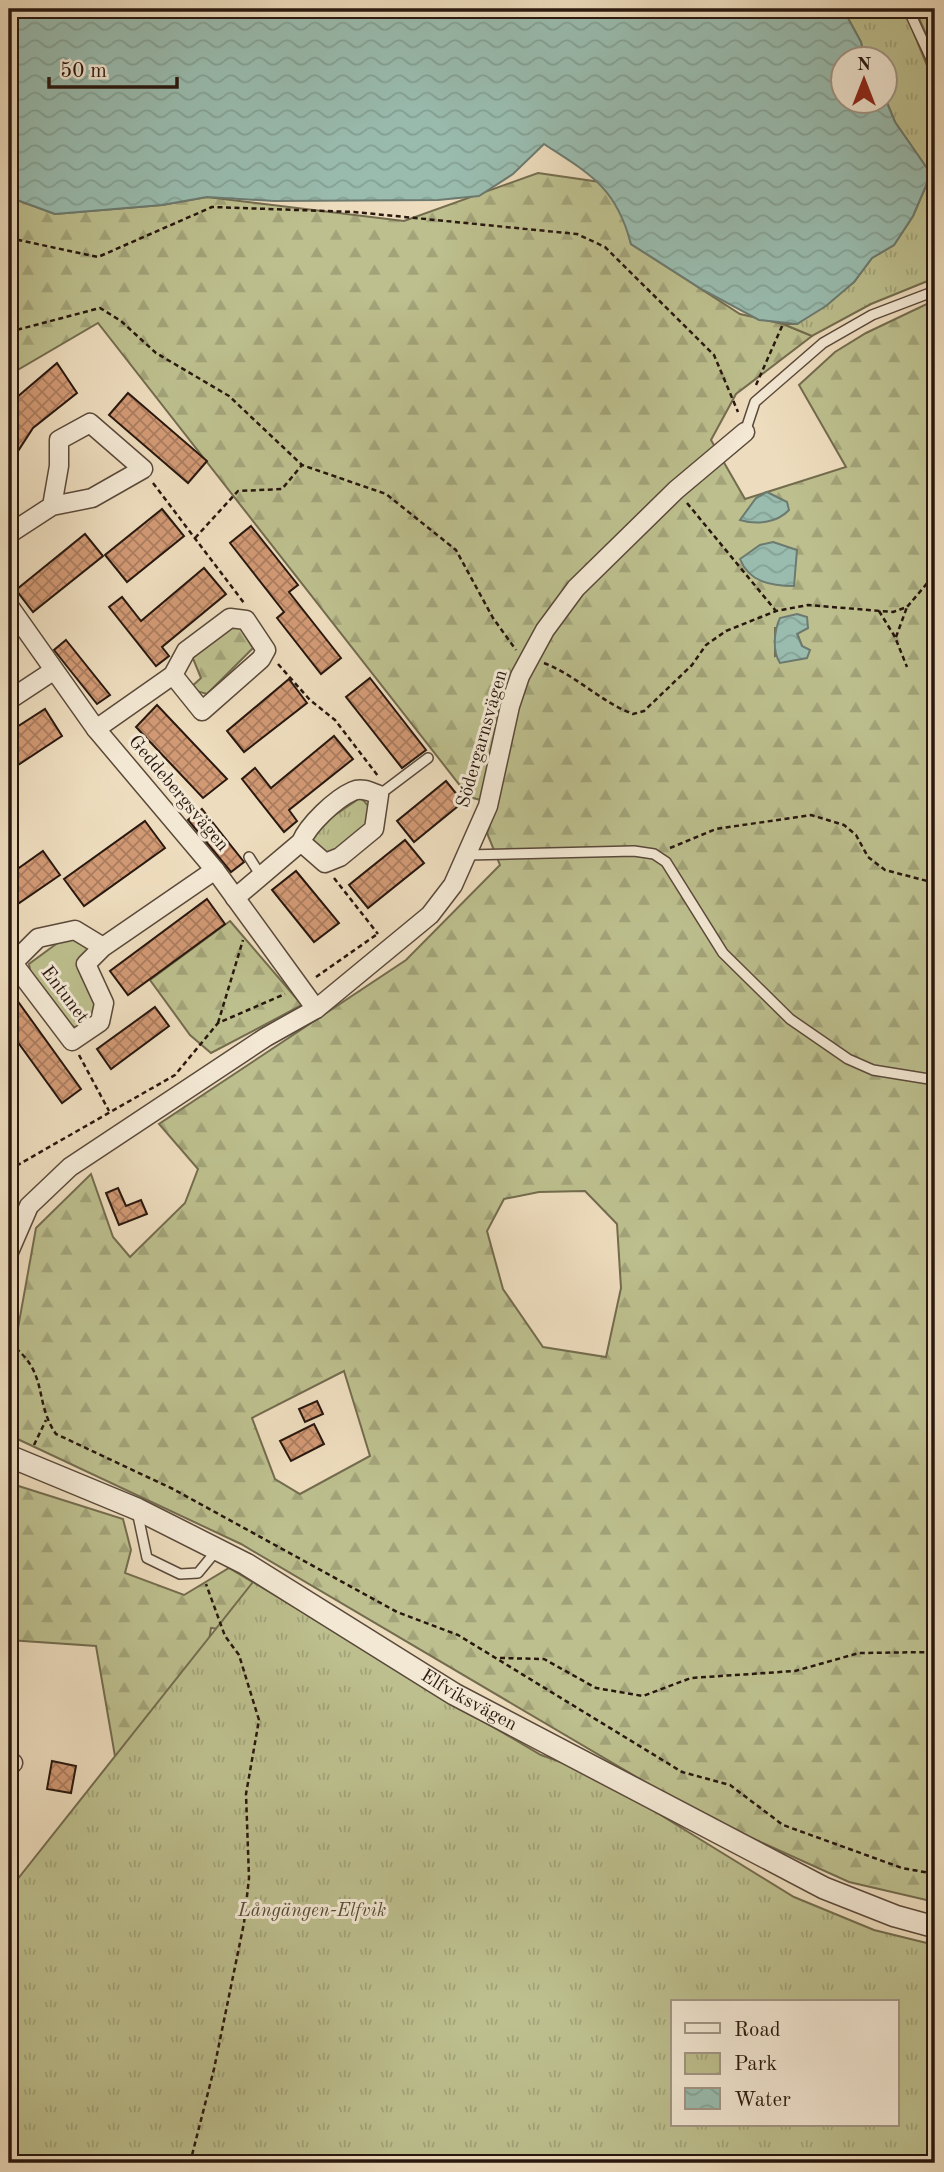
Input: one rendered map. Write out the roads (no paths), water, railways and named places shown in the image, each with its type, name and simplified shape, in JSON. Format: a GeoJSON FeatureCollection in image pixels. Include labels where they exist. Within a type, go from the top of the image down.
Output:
{"type":"FeatureCollection","features":[{"type":"Feature","properties":{"kind":"street"},"geometry":{"type":"LineString","coordinates":[[9,534],[52,506],[92,498],[143,469],[90,423],[59,440],[59,466],[52,506]]}},
{"type":"Feature","properties":{"kind":"street","name":"Södergarnsvägen"},"geometry":{"type":"LineString","coordinates":[[9,1252],[29,1206],[69,1167],[255,1044],[316,1009],[430,915],[453,885],[488,806],[510,706],[530,658],[576,588],[676,490],[745,432]]}},
{"type":"Feature","properties":{"kind":"street","name":"Geddebergsvägen"},"geometry":{"type":"LineString","coordinates":[[9,606],[96,729],[215,870],[302,986],[316,1009]]}},
{"type":"Feature","properties":{"kind":"street"},"geometry":{"type":"LineString","coordinates":[[96,729],[173,675],[186,651],[230,618],[246,620],[266,650],[261,659],[202,711],[173,675]]}},
{"type":"Feature","properties":{"kind":"street"},"geometry":{"type":"LineString","coordinates":[[9,699],[53,671]]}},
{"type":"Feature","properties":{"kind":"street"},"geometry":{"type":"LineString","coordinates":[[235,898],[302,842],[307,827],[354,790],[365,789],[379,795],[374,829],[340,857],[325,863],[302,842]]}},
{"type":"Feature","properties":{"kind":"street"},"geometry":{"type":"LineString","coordinates":[[103,947],[215,870]]}},
{"type":"Feature","properties":{"kind":"street","name":"Entunet"},"geometry":{"type":"LineString","coordinates":[[75,930],[103,947],[86,964],[104,1003],[100,1022],[72,1041],[13,963],[38,938],[75,930]]}},
{"type":"Feature","properties":{"kind":"street","name":"Elfviksvägen"},"geometry":{"type":"LineString","coordinates":[[9,1456],[137,1509],[278,1582],[454,1694],[824,1888],[882,1911],[935,1927]]}},
{"type":"Feature","properties":{"kind":"lane"},"geometry":{"type":"LineString","coordinates":[[908,9],[935,67]]}},
{"type":"Feature","properties":{"kind":"lane","name":"Södergarnsvägen"},"geometry":{"type":"LineString","coordinates":[[745,432],[755,402],[823,343],[872,315],[935,291]]}},
{"type":"Feature","properties":{"kind":"lane"},"geometry":{"type":"LineString","coordinates":[[379,795],[428,758]]}},
{"type":"Feature","properties":{"kind":"lane"},"geometry":{"type":"LineString","coordinates":[[467,855],[634,851],[654,854],[666,862],[723,953],[790,1019],[848,1059],[873,1070],[935,1080]]}},
{"type":"Feature","properties":{"kind":"lane"},"geometry":{"type":"LineString","coordinates":[[248,857],[262,877]]}},
{"type":"Feature","properties":{"kind":"lane"},"geometry":{"type":"LineString","coordinates":[[137,1509],[146,1558],[180,1574],[198,1573],[217,1550]]}},
{"type":"Feature","properties":{"kind":"water"},"geometry":{"type":"Polygon","coordinates":[[[9,9],[843,9],[862,46],[828,46],[828,116],[892,116],[931,174],[913,216],[894,245],[872,258],[854,282],[826,306],[797,324],[759,320],[703,290],[631,244],[618,209],[609,195],[588,174],[544,144],[513,174],[479,196],[438,200],[274,201],[207,197],[162,205],[55,214],[9,197],[9,9]]]}},
{"type":"Feature","properties":{"kind":"water"},"geometry":{"type":"Polygon","coordinates":[[[767,492],[787,502],[789,510],[779,518],[766,522],[740,520],[756,498],[767,492]]]}},
{"type":"Feature","properties":{"kind":"water"},"geometry":{"type":"Polygon","coordinates":[[[773,542],[797,550],[794,586],[777,585],[755,578],[740,559],[760,545],[773,542]]]}},
{"type":"Feature","properties":{"kind":"water"},"geometry":{"type":"Polygon","coordinates":[[[797,614],[807,617],[808,628],[797,634],[802,646],[810,650],[807,658],[780,663],[775,647],[778,623],[780,618],[797,614]]]}},
{"type":"Feature","properties":{"kind":"park label","name":"Långängen-Elfvik"},"geometry":{"type":"Point","coordinates":[312,1911]}}]}
